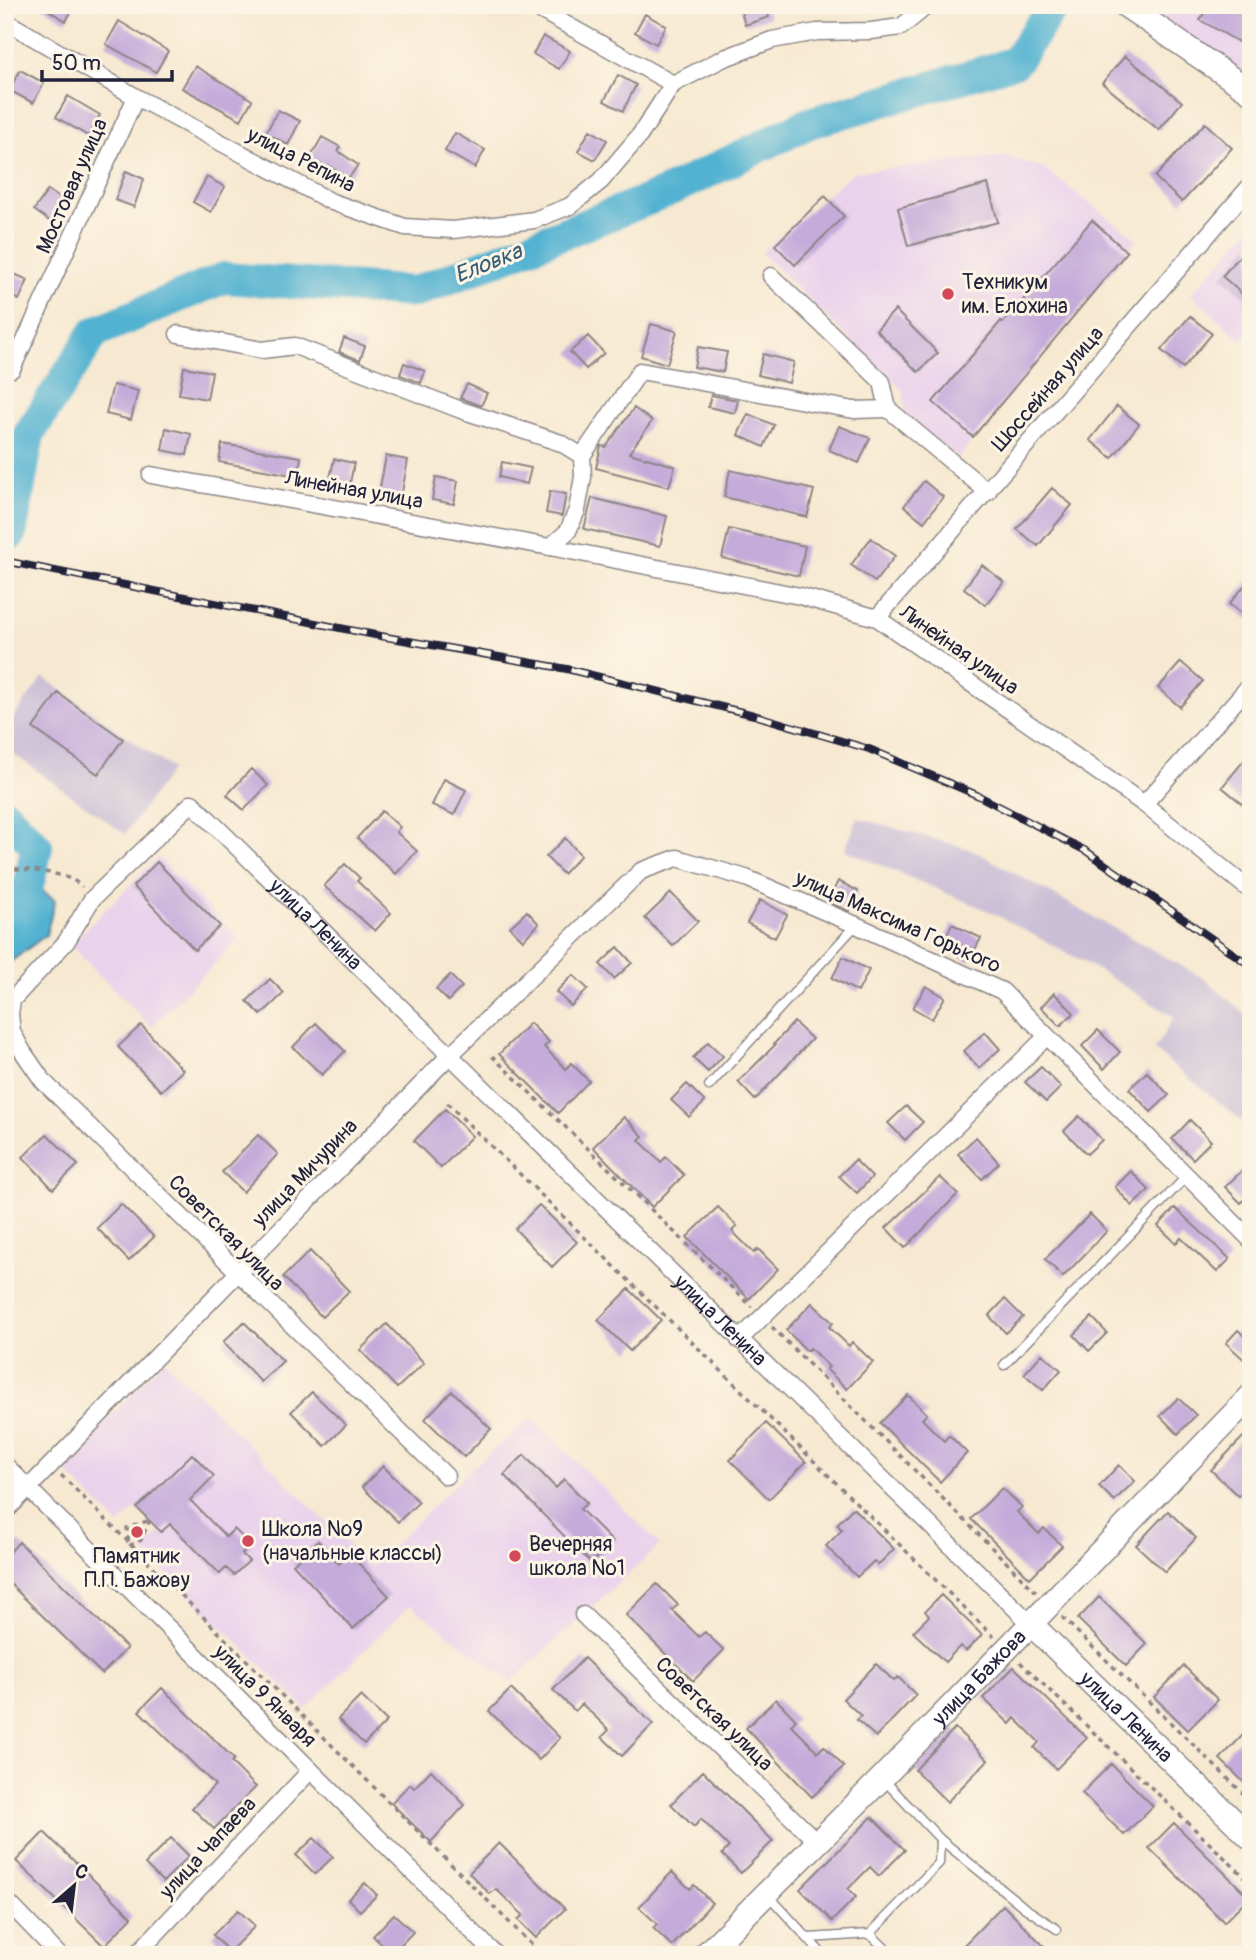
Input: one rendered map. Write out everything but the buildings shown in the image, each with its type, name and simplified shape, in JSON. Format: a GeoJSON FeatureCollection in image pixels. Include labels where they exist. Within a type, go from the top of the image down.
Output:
{"type":"FeatureCollection","features":[{"type":"Feature","properties":{"kind":"street"},"geometry":{"type":"LineString","coordinates":[[531,5],[673,83],[722,59],[772,40],[817,32],[871,31],[901,27],[928,5]]}},
{"type":"Feature","properties":{"kind":"street"},"geometry":{"type":"LineString","coordinates":[[1125,5],[1251,92]]}},
{"type":"Feature","properties":{"kind":"street","name":"улица Репина"},"geometry":{"type":"LineString","coordinates":[[5,21],[136,97],[332,202],[405,227],[453,230],[534,220],[570,206],[601,181],[640,135],[673,83]]}},
{"type":"Feature","properties":{"kind":"street","name":"Мостовая улица"},"geometry":{"type":"LineString","coordinates":[[12,369],[136,97]]}},
{"type":"Feature","properties":{"kind":"street","name":"Шоссейная улица"},"geometry":{"type":"LineString","coordinates":[[877,618],[1251,185]]}},
{"type":"Feature","properties":{"kind":"street"},"geometry":{"type":"LineString","coordinates":[[771,276],[882,383],[888,409],[988,492]]}},
{"type":"Feature","properties":{"kind":"street"},"geometry":{"type":"LineString","coordinates":[[178,334],[262,350],[295,346],[461,410],[561,443],[582,456]]}},
{"type":"Feature","properties":{"kind":"street"},"geometry":{"type":"LineString","coordinates":[[550,547],[568,531],[578,510],[583,477],[582,456],[640,371],[854,410],[888,409]]}},
{"type":"Feature","properties":{"kind":"street","name":"Линейная улица"},"geometry":{"type":"LineString","coordinates":[[152,475],[550,547],[800,596],[877,618],[1144,804],[1251,891]]}},
{"type":"Feature","properties":{"kind":"street"},"geometry":{"type":"LineString","coordinates":[[1144,804],[1251,684]]}},
{"type":"Feature","properties":{"kind":"street","name":"улица Ленина"},"geometry":{"type":"LineString","coordinates":[[92,899],[192,803],[1251,1838]]}},
{"type":"Feature","properties":{"kind":"street","name":"улица Максима Горького"},"geometry":{"type":"LineString","coordinates":[[641,871],[677,858],[746,878],[1002,991],[1251,1240]]}},
{"type":"Feature","properties":{"kind":"street","name":"улица Мичурина"},"geometry":{"type":"LineString","coordinates":[[5,1512],[450,1055],[641,871]]}},
{"type":"Feature","properties":{"kind":"street","name":"Советская улица"},"geometry":{"type":"LineString","coordinates":[[92,899],[66,942],[12,1000],[9,1014],[12,1032],[23,1052],[43,1081],[446,1476]]}},
{"type":"Feature","properties":{"kind":"street"},"geometry":{"type":"LineString","coordinates":[[739,1340],[1046,1037]]}},
{"type":"Feature","properties":{"kind":"street","name":"улица Бажова"},"geometry":{"type":"LineString","coordinates":[[705,1955],[882,1778],[1251,1396]]}},
{"type":"Feature","properties":{"kind":"street","name":"улица 9 Января"},"geometry":{"type":"LineString","coordinates":[[5,1465],[496,1955]]}},
{"type":"Feature","properties":{"kind":"street","name":"Советская улица"},"geometry":{"type":"LineString","coordinates":[[583,1615],[817,1842]]}},
{"type":"Feature","properties":{"kind":"street","name":"улица Чапаева"},"geometry":{"type":"LineString","coordinates":[[136,1955],[310,1771]]}},
{"type":"Feature","properties":{"kind":"street"},"geometry":{"type":"LineString","coordinates":[[5,1899],[59,1955]]}},
{"type":"Feature","properties":{"kind":"lane"},"geometry":{"type":"LineString","coordinates":[[709,1086],[856,925]]}},
{"type":"Feature","properties":{"kind":"lane"},"geometry":{"type":"LineString","coordinates":[[1004,1365],[1186,1177]]}},
{"type":"Feature","properties":{"kind":"lane"},"geometry":{"type":"LineString","coordinates":[[882,1778],[940,1839],[1026,1909],[1057,1929]]}},
{"type":"Feature","properties":{"kind":"lane"},"geometry":{"type":"LineString","coordinates":[[809,1938],[870,1934],[939,1863],[940,1839]]}},
{"type":"Feature","properties":{"kind":"lane"},"geometry":{"type":"LineString","coordinates":[[767,1894],[823,1955]]}},
{"type":"Feature","properties":{"kind":"lane"},"geometry":{"type":"LineString","coordinates":[[870,1934],[892,1955]]}},
{"type":"Feature","properties":{"kind":"path"},"geometry":{"type":"LineString","coordinates":[[5,868],[60,876],[77,882],[92,899]]}},
{"type":"Feature","properties":{"kind":"path"},"geometry":{"type":"LineString","coordinates":[[492,1056],[763,1318],[1251,1801]]}},
{"type":"Feature","properties":{"kind":"path"},"geometry":{"type":"LineString","coordinates":[[447,1103],[1251,1883]]}},
{"type":"Feature","properties":{"kind":"path"},"geometry":{"type":"LineString","coordinates":[[52,1466],[129,1546],[542,1955]]}},
{"type":"Feature","properties":{"kind":"path"},"geometry":{"type":"LineString","coordinates":[[149,1520],[141,1540],[129,1546],[127,1528],[149,1520]]}},
{"type":"Feature","properties":{"kind":"shaded area"},"geometry":{"type":"Polygon","coordinates":[[[1152,5],[1251,5],[1251,75],[1146,15],[1152,5]]]}},
{"type":"Feature","properties":{"kind":"shaded area","name":"Техникум им. Елохина"},"geometry":{"type":"Polygon","coordinates":[[[1007,156],[1043,168],[1137,239],[959,457],[905,416],[903,391],[761,253],[853,172],[1007,156]]]}},
{"type":"Feature","properties":{"kind":"shaded area"},"geometry":{"type":"Polygon","coordinates":[[[1251,227],[1251,331],[1242,341],[1191,294],[1251,227]]]}},
{"type":"Feature","properties":{"kind":"shaded area"},"geometry":{"type":"Polygon","coordinates":[[[43,677],[172,769],[125,834],[5,748],[5,729],[43,677]]]}},
{"type":"Feature","properties":{"kind":"shaded area"},"geometry":{"type":"Polygon","coordinates":[[[858,818],[973,850],[1203,978],[1251,1019],[1251,1128],[1154,1050],[1174,1017],[1093,967],[991,912],[845,850],[858,818]]]}},
{"type":"Feature","properties":{"kind":"shaded area"},"geometry":{"type":"Polygon","coordinates":[[[158,857],[239,939],[151,1027],[70,945],[158,857]]]}},
{"type":"Feature","properties":{"kind":"shaded area"},"geometry":{"type":"Polygon","coordinates":[[[164,1360],[371,1567],[470,1470],[531,1417],[660,1545],[511,1682],[410,1605],[306,1709],[142,1549],[161,1533],[150,1520],[137,1508],[119,1525],[62,1468],[164,1360]]]}},
{"type":"Feature","properties":{"kind":"water"},"geometry":{"type":"Polygon","coordinates":[[[29,881],[55,900],[46,935],[5,966],[5,886],[29,881]]]}},
{"type":"Feature","properties":{"kind":"waterway","name":"Еловка"},"geometry":{"type":"LineString","coordinates":[[11,534],[29,434],[95,332],[224,278],[415,292],[665,193],[809,123],[1015,62],[1054,5]]}},
{"type":"Feature","properties":{"kind":"waterway","name":"Еловка"},"geometry":{"type":"LineString","coordinates":[[5,814],[37,847],[19,924],[5,933]]}},
{"type":"Feature","properties":{"kind":"railway"},"geometry":{"type":"LineString","coordinates":[[5,561],[375,635],[567,669],[754,715],[869,749],[977,795],[1086,851],[1251,966]]}},
{"type":"Feature","properties":{"kind":"place","name":"Техникум им. Елохина"},"geometry":{"type":"Point","coordinates":[948,294]}},
{"type":"Feature","properties":{"kind":"place","name":"Памятник П.П. Бажову"},"geometry":{"type":"Point","coordinates":[137,1532]}},
{"type":"Feature","properties":{"kind":"place","name":"Школа №9 (начальные классы)"},"geometry":{"type":"Point","coordinates":[248,1541]}},
{"type":"Feature","properties":{"kind":"place","name":"Вечерняя школа №1"},"geometry":{"type":"Point","coordinates":[515,1556]}}]}
